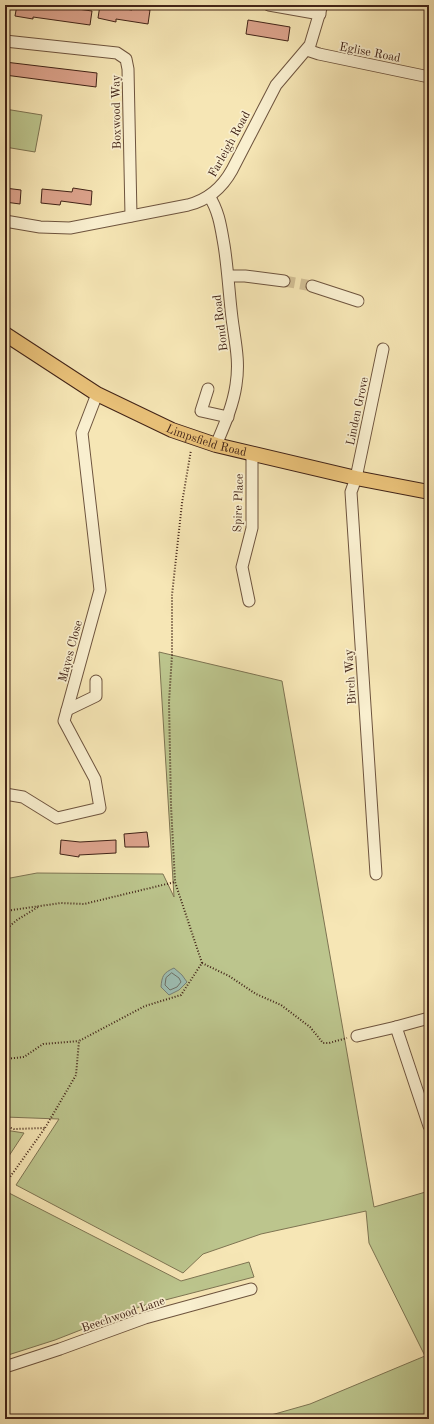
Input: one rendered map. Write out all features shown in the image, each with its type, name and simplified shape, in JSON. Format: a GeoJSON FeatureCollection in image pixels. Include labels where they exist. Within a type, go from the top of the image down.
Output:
{"type":"FeatureCollection","features":[{"type":"Feature","properties":{"kind":"main road","name":"Limpsfield Road"},"geometry":{"type":"LineString","coordinates":[[5,334],[97,394],[172,430],[216,445],[252,454],[356,478],[429,492]]}},
{"type":"Feature","properties":{"kind":"street"},"geometry":{"type":"LineString","coordinates":[[269,5],[321,9]]}},
{"type":"Feature","properties":{"kind":"street","name":"Farleigh Road"},"geometry":{"type":"LineString","coordinates":[[5,221],[40,227],[70,228],[194,204],[209,196],[219,188],[228,176],[276,85],[306,50],[312,40],[321,9]]}},
{"type":"Feature","properties":{"kind":"street","name":"Boxwood Way"},"geometry":{"type":"LineString","coordinates":[[5,41],[117,53],[126,59],[128,69],[132,216]]}},
{"type":"Feature","properties":{"kind":"street","name":"Eglise Road"},"geometry":{"type":"LineString","coordinates":[[306,50],[429,77]]}},
{"type":"Feature","properties":{"kind":"street","name":"Bond Road"},"geometry":{"type":"LineString","coordinates":[[209,196],[218,217],[229,276],[232,318],[238,361],[236,386],[228,417],[216,445]]}},
{"type":"Feature","properties":{"kind":"street"},"geometry":{"type":"LineString","coordinates":[[229,276],[245,276],[284,281]]}},
{"type":"Feature","properties":{"kind":"street"},"geometry":{"type":"LineString","coordinates":[[312,286],[358,301]]}},
{"type":"Feature","properties":{"kind":"street","name":"Linden Grove"},"geometry":{"type":"LineString","coordinates":[[356,478],[383,349]]}},
{"type":"Feature","properties":{"kind":"street"},"geometry":{"type":"LineString","coordinates":[[208,390],[201,411],[228,417]]}},
{"type":"Feature","properties":{"kind":"street","name":"Mayes Close"},"geometry":{"type":"LineString","coordinates":[[5,794],[23,797],[57,818],[100,808],[95,779],[64,720],[100,590],[82,433],[97,394]]}},
{"type":"Feature","properties":{"kind":"street","name":"Spire Place"},"geometry":{"type":"LineString","coordinates":[[249,601],[242,567],[252,528],[252,454]]}},
{"type":"Feature","properties":{"kind":"street","name":"Birch Way"},"geometry":{"type":"LineString","coordinates":[[356,478],[351,492],[376,874]]}},
{"type":"Feature","properties":{"kind":"street"},"geometry":{"type":"LineString","coordinates":[[67,710],[96,696],[96,682]]}},
{"type":"Feature","properties":{"kind":"street"},"geometry":{"type":"LineString","coordinates":[[357,1036],[429,1018]]}},
{"type":"Feature","properties":{"kind":"street"},"geometry":{"type":"LineString","coordinates":[[396,1027],[429,1126]]}},
{"type":"Feature","properties":{"kind":"street","name":"Beechwood Lane"},"geometry":{"type":"LineString","coordinates":[[5,1367],[60,1350],[145,1318],[251,1289]]}},
{"type":"Feature","properties":{"kind":"path"},"geometry":{"type":"LineString","coordinates":[[193,437],[182,503],[172,595],[172,655],[169,702],[171,806],[176,882],[202,963],[229,976],[256,994],[281,1005],[306,1023],[323,1042],[329,1043],[357,1036]]}},
{"type":"Feature","properties":{"kind":"path"},"geometry":{"type":"LineString","coordinates":[[5,911],[61,903],[84,904],[176,882]]}},
{"type":"Feature","properties":{"kind":"path"},"geometry":{"type":"LineString","coordinates":[[5,930],[17,920],[40,906]]}},
{"type":"Feature","properties":{"kind":"path"},"geometry":{"type":"LineString","coordinates":[[5,1059],[24,1057],[43,1044],[79,1041],[145,1006],[181,994],[202,963]]}},
{"type":"Feature","properties":{"kind":"path"},"geometry":{"type":"LineString","coordinates":[[5,1184],[45,1128],[76,1075],[79,1041]]}},
{"type":"Feature","properties":{"kind":"path"},"geometry":{"type":"LineString","coordinates":[[5,1126],[14,1129],[45,1128]]}},
{"type":"Feature","properties":{"kind":"green space"},"geometry":{"type":"Polygon","coordinates":[[[5,109],[42,115],[35,152],[5,147],[5,109]]]}},
{"type":"Feature","properties":{"kind":"green space"},"geometry":{"type":"Polygon","coordinates":[[[159,652],[282,681],[374,1207],[429,1191],[429,1419],[257,1419],[310,1404],[425,1356],[369,1243],[366,1211],[261,1234],[203,1254],[183,1273],[16,1185],[59,1119],[5,1117],[5,879],[37,873],[163,874],[174,897],[159,652]]]}},
{"type":"Feature","properties":{"kind":"green space"},"geometry":{"type":"Polygon","coordinates":[[[5,1130],[24,1133],[5,1162],[5,1130]]]}},
{"type":"Feature","properties":{"kind":"green space"},"geometry":{"type":"Polygon","coordinates":[[[9,1193],[181,1281],[249,1262],[254,1277],[142,1306],[55,1340],[5,1356],[5,1200],[9,1193]]]}},
{"type":"Feature","properties":{"kind":"water"},"geometry":{"type":"Polygon","coordinates":[[[174,968],[187,982],[179,990],[169,995],[161,987],[162,980],[165,973],[174,968]]]}},
{"type":"Feature","properties":{"kind":"building"},"geometry":{"type":"Polygon","coordinates":[[[17,5],[49,5],[92,11],[90,25],[15,16],[17,5]]]}},
{"type":"Feature","properties":{"kind":"building"},"geometry":{"type":"Polygon","coordinates":[[[100,5],[132,10],[132,7],[150,10],[148,24],[116,19],[116,22],[98,18],[100,5]]]}},
{"type":"Feature","properties":{"kind":"building"},"geometry":{"type":"Polygon","coordinates":[[[248,20],[290,27],[288,41],[246,34],[248,20]]]}},
{"type":"Feature","properties":{"kind":"building"},"geometry":{"type":"Polygon","coordinates":[[[5,62],[97,73],[96,87],[5,75],[5,62]]]}},
{"type":"Feature","properties":{"kind":"building"},"geometry":{"type":"Polygon","coordinates":[[[5,188],[21,190],[20,204],[5,202],[5,188]]]}},
{"type":"Feature","properties":{"kind":"building"},"geometry":{"type":"Polygon","coordinates":[[[73,188],[92,191],[91,205],[61,201],[60,205],[41,203],[42,189],[72,192],[73,188]]]}},
{"type":"Feature","properties":{"kind":"building"},"geometry":{"type":"Polygon","coordinates":[[[147,832],[149,847],[125,847],[124,834],[147,832]]]}},
{"type":"Feature","properties":{"kind":"building"},"geometry":{"type":"Polygon","coordinates":[[[61,840],[80,842],[116,840],[116,853],[79,855],[79,857],[60,854],[61,840]]]}},
{"type":"Feature","properties":{"kind":"tunnel"},"geometry":{"type":"LineString","coordinates":[[284,281],[312,286]]}}]}
